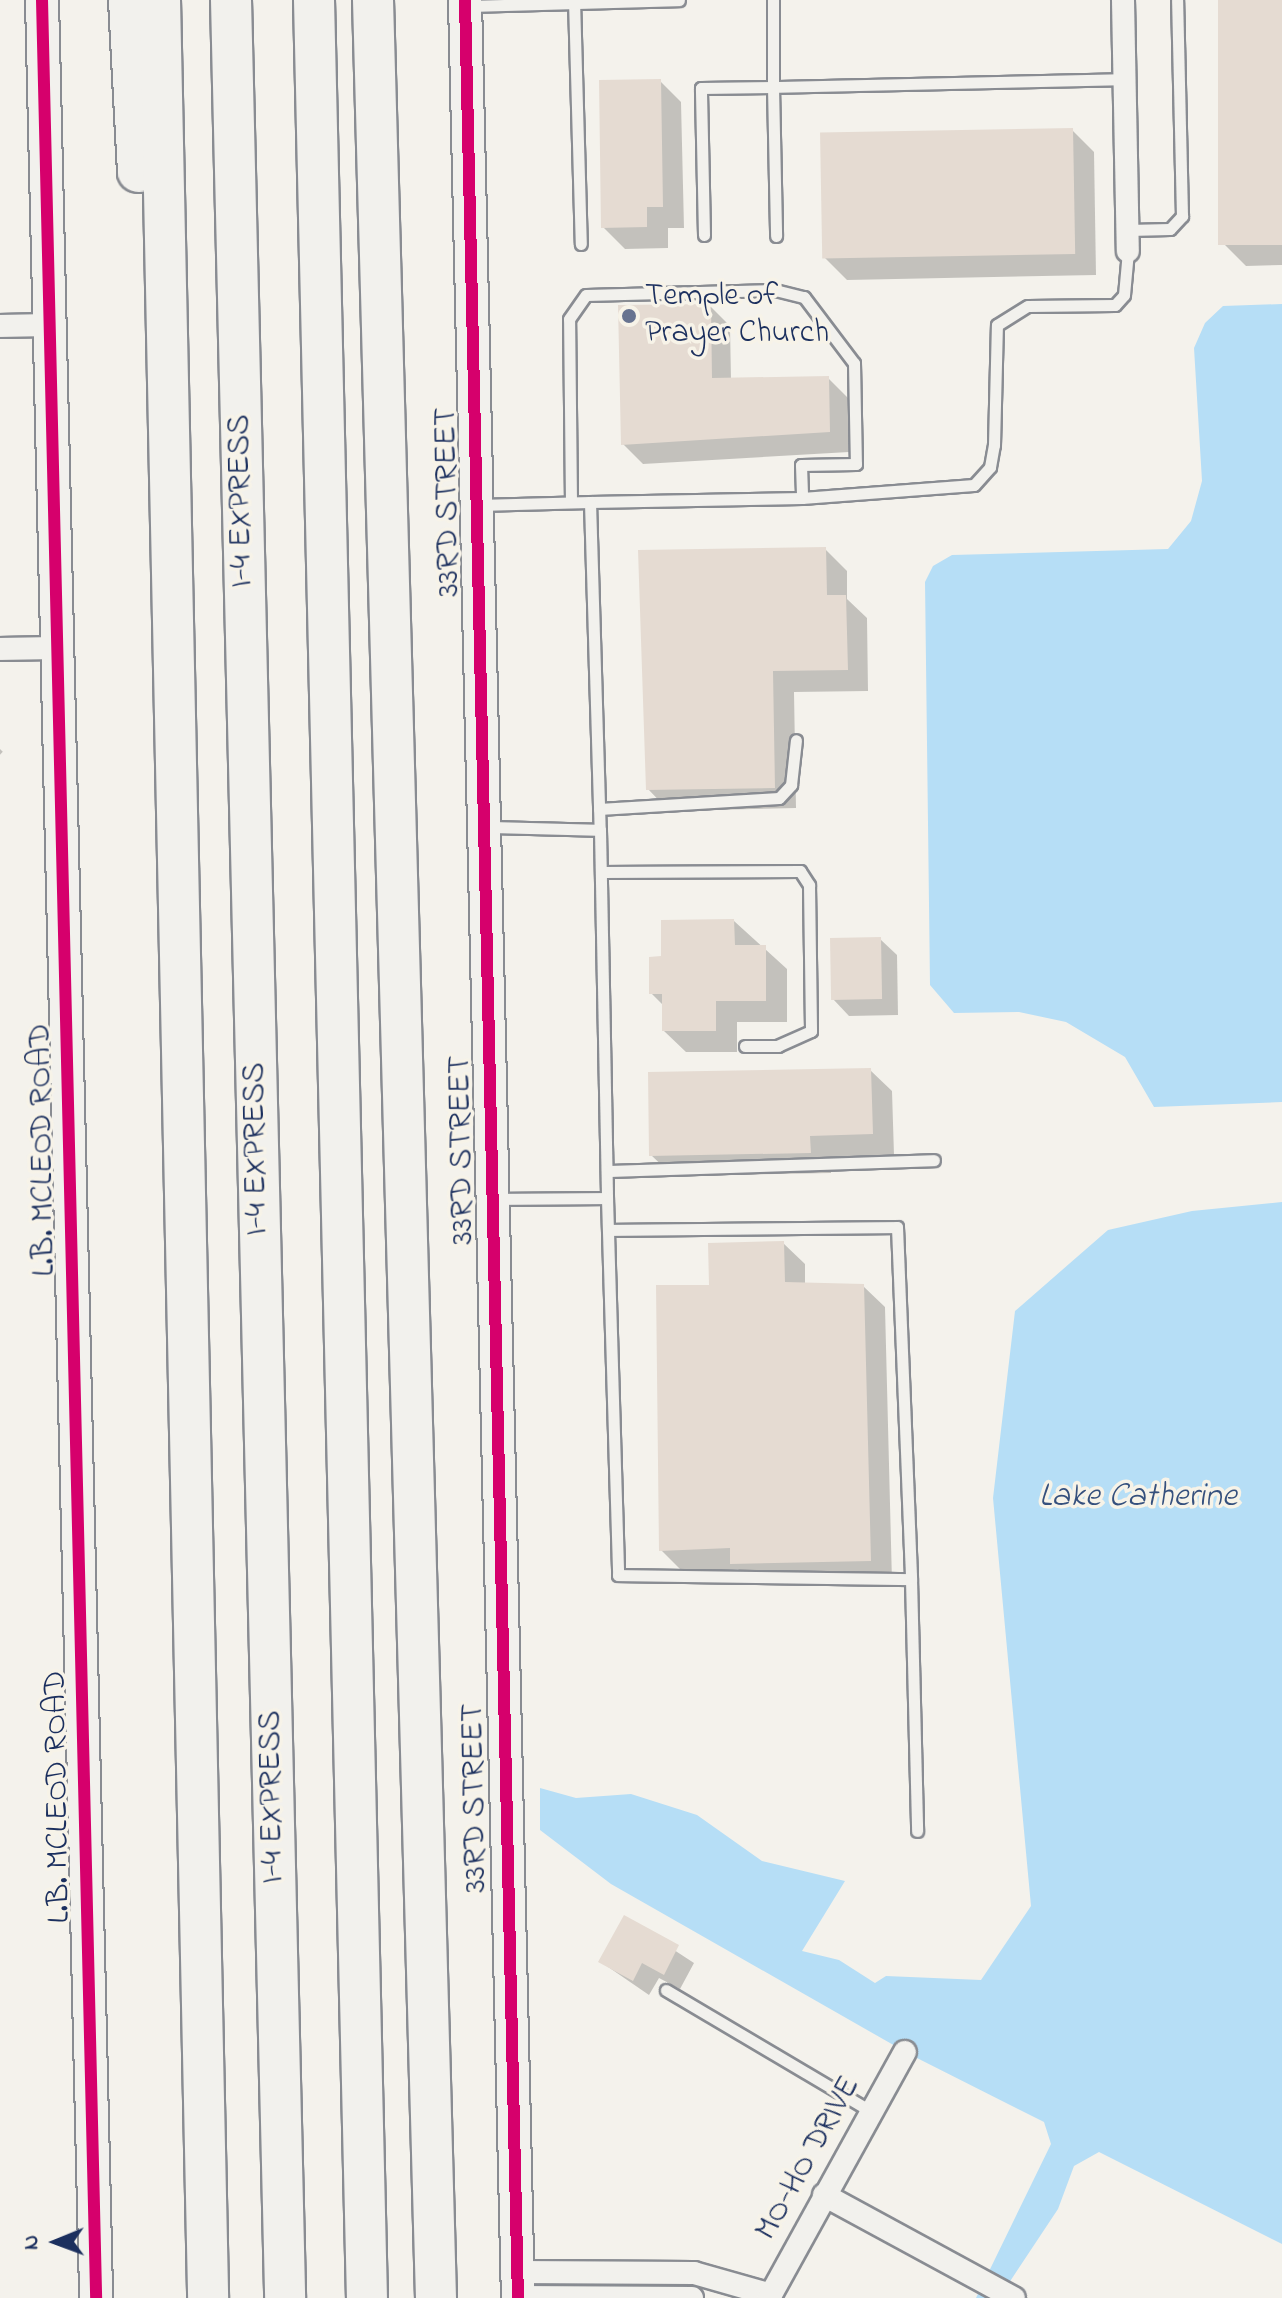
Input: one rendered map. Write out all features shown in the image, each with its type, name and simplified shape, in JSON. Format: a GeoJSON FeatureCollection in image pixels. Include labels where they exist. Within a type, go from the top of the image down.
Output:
{"type":"FeatureCollection","features":[{"type":"Feature","properties":{"kind":"highway"},"geometry":{"type":"LineString","coordinates":[[129,0],[170,623]]}},
{"type":"Feature","properties":{"kind":"highway"},"geometry":{"type":"LineString","coordinates":[[160,0],[170,623],[208,2298]]}},
{"type":"Feature","properties":{"kind":"highway","name":"I-4 EXPRESS"},"geometry":{"type":"LineString","coordinates":[[231,0],[285,2298]]}},
{"type":"Feature","properties":{"kind":"highway"},"geometry":{"type":"LineString","coordinates":[[314,0],[367,2298]]}},
{"type":"Feature","properties":{"kind":"highway"},"geometry":{"type":"LineString","coordinates":[[373,0],[436,2298]]}},
{"type":"Feature","properties":{"kind":"street","name":"L.B. MCLEOD ROAD"},"geometry":{"type":"LineString","coordinates":[[42,0],[96,2298]]}},
{"type":"Feature","properties":{"kind":"street"},"geometry":{"type":"LineString","coordinates":[[1123,0],[1128,240]]}},
{"type":"Feature","properties":{"kind":"street","name":"33RD STREET"},"geometry":{"type":"LineString","coordinates":[[466,3],[490,1199],[517,2289]]}},
{"type":"Feature","properties":{"kind":"street"},"geometry":{"type":"LineString","coordinates":[[0,326],[51,325]]}},
{"type":"Feature","properties":{"kind":"street"},"geometry":{"type":"LineString","coordinates":[[0,649],[59,648]]}},
{"type":"Feature","properties":{"kind":"street","name":"MO-HO DRIVE"},"geometry":{"type":"LineString","coordinates":[[770,2296],[905,2052]]}},
{"type":"Feature","properties":{"kind":"street"},"geometry":{"type":"LineString","coordinates":[[824,2195],[1014,2298]]}},
{"type":"Feature","properties":{"kind":"street"},"geometry":{"type":"LineString","coordinates":[[517,2289],[694,2273],[770,2296]]}},
{"type":"Feature","properties":{"kind":"street"},"geometry":{"type":"LineString","coordinates":[[517,2289],[692,2298]]}},
{"type":"Feature","properties":{"kind":"lane"},"geometry":{"type":"LineString","coordinates":[[466,3],[679,0]]}},
{"type":"Feature","properties":{"kind":"lane"},"geometry":{"type":"LineString","coordinates":[[773,0],[776,236]]}},
{"type":"Feature","properties":{"kind":"lane"},"geometry":{"type":"LineString","coordinates":[[476,505],[802,498],[974,485],[990,467],[994,445],[997,325],[1028,306],[1115,305],[1124,295],[1128,240],[1170,229],[1182,216],[1177,0]]}},
{"type":"Feature","properties":{"kind":"lane"},"geometry":{"type":"LineString","coordinates":[[574,1],[581,244]]}},
{"type":"Feature","properties":{"kind":"lane"},"geometry":{"type":"LineString","coordinates":[[704,235],[701,88],[1125,79]]}},
{"type":"Feature","properties":{"kind":"lane"},"geometry":{"type":"LineString","coordinates":[[571,502],[569,319],[586,295],[609,291],[775,290],[804,297],[854,363],[856,464],[801,465],[802,498]]}},
{"type":"Feature","properties":{"kind":"lane"},"geometry":{"type":"LineString","coordinates":[[590,502],[618,1575],[911,1579]]}},
{"type":"Feature","properties":{"kind":"lane"},"geometry":{"type":"LineString","coordinates":[[599,809],[779,798],[791,785],[796,740]]}},
{"type":"Feature","properties":{"kind":"lane"},"geometry":{"type":"LineString","coordinates":[[482,827],[600,830]]}},
{"type":"Feature","properties":{"kind":"lane"},"geometry":{"type":"LineString","coordinates":[[601,872],[800,871],[809,885],[811,1031],[778,1046],[745,1046]]}},
{"type":"Feature","properties":{"kind":"lane"},"geometry":{"type":"LineString","coordinates":[[607,1171],[934,1160]]}},
{"type":"Feature","properties":{"kind":"lane"},"geometry":{"type":"LineString","coordinates":[[490,1199],[607,1198]]}},
{"type":"Feature","properties":{"kind":"lane"},"geometry":{"type":"LineString","coordinates":[[608,1230],[897,1227],[917,1831]]}},
{"type":"Feature","properties":{"kind":"lane"},"geometry":{"type":"LineString","coordinates":[[666,1990],[871,2111]]}},
{"type":"Feature","properties":{"kind":"water"},"geometry":{"type":"Polygon","coordinates":[[[1282,304],[1282,1102],[1154,1107],[1125,1057],[1066,1022],[1019,1012],[954,1013],[930,985],[925,582],[933,566],[952,555],[1168,549],[1191,521],[1202,481],[1194,348],[1205,323],[1223,306],[1282,304]]]}},
{"type":"Feature","properties":{"kind":"water","name":"Lake Catherine"},"geometry":{"type":"Polygon","coordinates":[[[1282,1202],[1282,2244],[1099,2152],[1074,2166],[1058,2209],[999,2298],[976,2298],[1051,2144],[1044,2122],[911,2055],[611,1884],[540,1830],[540,1788],[576,1798],[631,1794],[697,1815],[762,1861],[845,1881],[802,1951],[839,1960],[875,1983],[886,1976],[981,1980],[1031,1906],[993,1498],[1015,1311],[1108,1230],[1192,1211],[1282,1202]]]}},
{"type":"Feature","properties":{"kind":"building"},"geometry":{"type":"Polygon","coordinates":[[[1218,0],[1282,0],[1282,245],[1218,245],[1218,0]]]}},
{"type":"Feature","properties":{"kind":"building"},"geometry":{"type":"Polygon","coordinates":[[[661,79],[663,207],[647,207],[647,227],[601,228],[599,80],[661,79]]]}},
{"type":"Feature","properties":{"kind":"building"},"geometry":{"type":"Polygon","coordinates":[[[1073,128],[1075,254],[822,258],[820,132],[1073,128]]]}},
{"type":"Feature","properties":{"kind":"building"},"geometry":{"type":"Polygon","coordinates":[[[711,304],[712,378],[829,376],[830,432],[621,445],[618,305],[711,304]]]}},
{"type":"Feature","properties":{"kind":"building"},"geometry":{"type":"Polygon","coordinates":[[[826,547],[827,595],[846,595],[848,670],[773,671],[775,788],[646,790],[638,550],[826,547]]]}},
{"type":"Feature","properties":{"kind":"building"},"geometry":{"type":"Polygon","coordinates":[[[734,919],[735,945],[766,945],[766,1001],[716,1001],[716,1031],[662,1031],[662,994],[649,994],[649,957],[661,956],[661,920],[734,919]]]}},
{"type":"Feature","properties":{"kind":"building"},"geometry":{"type":"Polygon","coordinates":[[[881,937],[882,999],[831,1000],[830,938],[881,937]]]}},
{"type":"Feature","properties":{"kind":"building"},"geometry":{"type":"Polygon","coordinates":[[[871,1068],[873,1134],[810,1136],[811,1153],[649,1156],[648,1072],[871,1068]]]}},
{"type":"Feature","properties":{"kind":"building"},"geometry":{"type":"Polygon","coordinates":[[[784,1241],[785,1282],[864,1284],[871,1561],[730,1564],[730,1548],[659,1551],[656,1285],[709,1285],[708,1243],[784,1241]]]}},
{"type":"Feature","properties":{"kind":"building"},"geometry":{"type":"Polygon","coordinates":[[[624,1915],[679,1945],[664,1975],[642,1963],[633,1981],[598,1962],[624,1915]]]}},
{"type":"Feature","properties":{"kind":"cycle path"},"geometry":{"type":"LineString","coordinates":[[42,0],[96,2298]]}},
{"type":"Feature","properties":{"kind":"cycle path"},"geometry":{"type":"LineString","coordinates":[[465,0],[518,2298]]}},
{"type":"Feature","properties":{"kind":"place","name":"Temple of Prayer Church"},"geometry":{"type":"Point","coordinates":[629,316]}}]}
